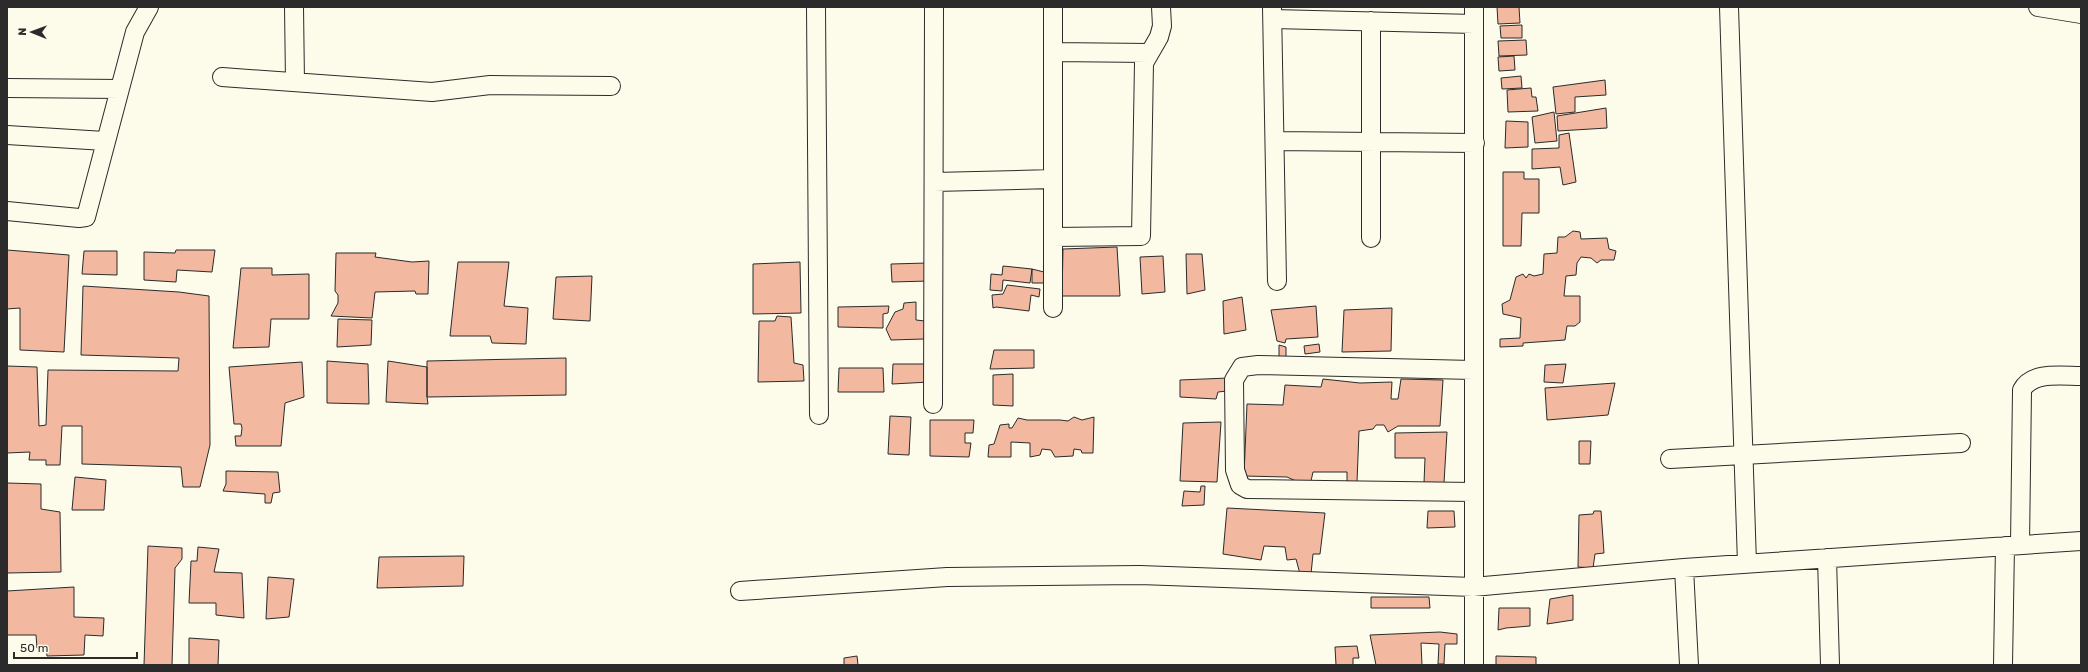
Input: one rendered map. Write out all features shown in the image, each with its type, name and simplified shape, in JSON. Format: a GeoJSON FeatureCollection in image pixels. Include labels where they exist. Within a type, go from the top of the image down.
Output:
{"type":"FeatureCollection","features":[{"type":"Feature","properties":{"kind":"street"},"geometry":{"type":"LineString","coordinates":[[7,211],[79,218],[86,216],[134,32],[149,7]]}},
{"type":"Feature","properties":{"kind":"street"},"geometry":{"type":"LineString","coordinates":[[294,7],[295,82]]}},
{"type":"Feature","properties":{"kind":"street"},"geometry":{"type":"LineString","coordinates":[[816,7],[819,415]]}},
{"type":"Feature","properties":{"kind":"street"},"geometry":{"type":"LineString","coordinates":[[933,404],[934,7]]}},
{"type":"Feature","properties":{"kind":"street"},"geometry":{"type":"LineString","coordinates":[[1053,7],[1053,308]]}},
{"type":"Feature","properties":{"kind":"street"},"geometry":{"type":"LineString","coordinates":[[1053,237],[1142,236],[1144,63],[1159,37],[1162,26],[1162,7]]}},
{"type":"Feature","properties":{"kind":"street"},"geometry":{"type":"LineString","coordinates":[[1729,7],[1747,564]]}},
{"type":"Feature","properties":{"kind":"street"},"geometry":{"type":"LineString","coordinates":[[2038,7],[2081,14]]}},
{"type":"Feature","properties":{"kind":"street"},"geometry":{"type":"LineString","coordinates":[[1277,281],[1272,13],[1371,21],[1474,15],[1474,665]]}},
{"type":"Feature","properties":{"kind":"street"},"geometry":{"type":"LineString","coordinates":[[1371,21],[1371,238]]}},
{"type":"Feature","properties":{"kind":"street"},"geometry":{"type":"LineString","coordinates":[[1053,52],[1149,53]]}},
{"type":"Feature","properties":{"kind":"street"},"geometry":{"type":"LineString","coordinates":[[222,76],[432,92],[490,85],[611,86]]}},
{"type":"Feature","properties":{"kind":"street"},"geometry":{"type":"LineString","coordinates":[[7,88],[120,89]]}},
{"type":"Feature","properties":{"kind":"street"},"geometry":{"type":"LineString","coordinates":[[7,135],[105,141]]}},
{"type":"Feature","properties":{"kind":"street"},"geometry":{"type":"LineString","coordinates":[[1275,141],[1475,142]]}},
{"type":"Feature","properties":{"kind":"street"},"geometry":{"type":"LineString","coordinates":[[934,182],[1053,179]]}},
{"type":"Feature","properties":{"kind":"street"},"geometry":{"type":"LineString","coordinates":[[1473,370],[1249,365],[1242,367],[1237,373],[1234,388],[1235,470],[1240,485],[1247,489],[1473,492]]}},
{"type":"Feature","properties":{"kind":"street"},"geometry":{"type":"LineString","coordinates":[[2003,665],[2022,390],[2026,382],[2034,378],[2081,376]]}},
{"type":"Feature","properties":{"kind":"street"},"geometry":{"type":"LineString","coordinates":[[1670,459],[1961,443]]}},
{"type":"Feature","properties":{"kind":"street"},"geometry":{"type":"LineString","coordinates":[[740,591],[947,577],[1140,575],[1473,587],[1684,568],[2081,541]]}},
{"type":"Feature","properties":{"kind":"street"},"geometry":{"type":"LineString","coordinates":[[1827,558],[1830,665]]}},
{"type":"Feature","properties":{"kind":"street"},"geometry":{"type":"LineString","coordinates":[[1684,568],[1689,665]]}},
{"type":"Feature","properties":{"kind":"building"},"geometry":{"type":"Polygon","coordinates":[[[1497,7],[1519,7],[1520,23],[1498,24],[1497,7]]]}},
{"type":"Feature","properties":{"kind":"building"},"geometry":{"type":"Polygon","coordinates":[[[1522,25],[1522,38],[1501,38],[1500,26],[1522,25]]]}},
{"type":"Feature","properties":{"kind":"building"},"geometry":{"type":"Polygon","coordinates":[[[1526,40],[1527,55],[1499,56],[1498,41],[1526,40]]]}},
{"type":"Feature","properties":{"kind":"building"},"geometry":{"type":"Polygon","coordinates":[[[1514,56],[1515,70],[1499,71],[1498,57],[1514,56]]]}},
{"type":"Feature","properties":{"kind":"building"},"geometry":{"type":"Polygon","coordinates":[[[1521,76],[1522,88],[1502,89],[1501,78],[1521,76]]]}},
{"type":"Feature","properties":{"kind":"building"},"geometry":{"type":"Polygon","coordinates":[[[1605,80],[1606,95],[1575,97],[1575,112],[1556,114],[1553,87],[1605,80]]]}},
{"type":"Feature","properties":{"kind":"building"},"geometry":{"type":"Polygon","coordinates":[[[1531,88],[1532,97],[1536,97],[1538,111],[1508,112],[1507,90],[1531,88]]]}},
{"type":"Feature","properties":{"kind":"building"},"geometry":{"type":"Polygon","coordinates":[[[1606,108],[1607,128],[1558,131],[1557,116],[1606,108]]]}},
{"type":"Feature","properties":{"kind":"building"},"geometry":{"type":"Polygon","coordinates":[[[1554,112],[1557,141],[1535,143],[1532,117],[1554,112]]]}},
{"type":"Feature","properties":{"kind":"building"},"geometry":{"type":"Polygon","coordinates":[[[1506,121],[1528,122],[1528,147],[1505,148],[1506,121]]]}},
{"type":"Feature","properties":{"kind":"building"},"geometry":{"type":"Polygon","coordinates":[[[1569,133],[1576,182],[1563,185],[1560,167],[1532,169],[1532,149],[1559,148],[1559,135],[1569,133]]]}},
{"type":"Feature","properties":{"kind":"building"},"geometry":{"type":"Polygon","coordinates":[[[1503,172],[1524,172],[1524,179],[1539,179],[1539,213],[1522,213],[1521,246],[1503,246],[1503,172]]]}},
{"type":"Feature","properties":{"kind":"building"},"geometry":{"type":"Polygon","coordinates":[[[1573,231],[1580,232],[1581,239],[1607,238],[1609,249],[1616,251],[1614,260],[1601,260],[1597,263],[1591,258],[1581,257],[1577,263],[1576,275],[1566,276],[1564,296],[1580,296],[1580,322],[1575,326],[1567,326],[1565,340],[1523,343],[1523,346],[1500,347],[1500,339],[1520,338],[1521,318],[1503,314],[1502,304],[1510,300],[1516,277],[1523,274],[1526,278],[1529,274],[1534,276],[1543,274],[1544,254],[1557,253],[1558,237],[1565,237],[1573,231]]]}},
{"type":"Feature","properties":{"kind":"building"},"geometry":{"type":"Polygon","coordinates":[[[1117,247],[1120,296],[1062,296],[1063,249],[1117,247]]]}},
{"type":"Feature","properties":{"kind":"building"},"geometry":{"type":"Polygon","coordinates":[[[7,250],[69,255],[64,352],[20,350],[20,308],[7,309],[7,250]]]}},
{"type":"Feature","properties":{"kind":"building"},"geometry":{"type":"Polygon","coordinates":[[[176,250],[215,250],[212,272],[177,270],[176,282],[144,280],[144,252],[175,253],[176,250]]]}},
{"type":"Feature","properties":{"kind":"building"},"geometry":{"type":"Polygon","coordinates":[[[84,251],[117,251],[117,275],[82,274],[84,251]]]}},
{"type":"Feature","properties":{"kind":"building"},"geometry":{"type":"Polygon","coordinates":[[[336,253],[376,253],[375,257],[412,262],[429,261],[428,294],[416,294],[415,291],[375,292],[372,318],[331,316],[338,303],[338,295],[335,291],[336,253]]]}},
{"type":"Feature","properties":{"kind":"building"},"geometry":{"type":"Polygon","coordinates":[[[1186,254],[1202,254],[1205,290],[1187,294],[1186,254]]]}},
{"type":"Feature","properties":{"kind":"building"},"geometry":{"type":"Polygon","coordinates":[[[1163,256],[1165,292],[1142,294],[1140,257],[1163,256]]]}},
{"type":"Feature","properties":{"kind":"building"},"geometry":{"type":"Polygon","coordinates":[[[458,262],[509,262],[504,306],[528,308],[526,344],[492,343],[490,336],[450,336],[458,262]]]}},
{"type":"Feature","properties":{"kind":"building"},"geometry":{"type":"Polygon","coordinates":[[[800,262],[801,313],[753,314],[753,264],[800,262]]]}},
{"type":"Feature","properties":{"kind":"building"},"geometry":{"type":"Polygon","coordinates":[[[927,263],[929,281],[892,282],[891,264],[927,263]]]}},
{"type":"Feature","properties":{"kind":"building"},"geometry":{"type":"Polygon","coordinates":[[[1003,266],[1032,269],[1030,283],[1003,280],[1002,291],[990,290],[991,274],[1002,275],[1003,266]]]}},
{"type":"Feature","properties":{"kind":"building"},"geometry":{"type":"Polygon","coordinates":[[[241,268],[272,268],[272,275],[309,274],[309,319],[271,319],[269,347],[233,348],[241,268]]]}},
{"type":"Feature","properties":{"kind":"building"},"geometry":{"type":"Polygon","coordinates":[[[1032,269],[1048,273],[1048,283],[1032,283],[1032,269]]]}},
{"type":"Feature","properties":{"kind":"building"},"geometry":{"type":"Polygon","coordinates":[[[592,276],[590,321],[553,319],[556,277],[592,276]]]}},
{"type":"Feature","properties":{"kind":"building"},"geometry":{"type":"Polygon","coordinates":[[[1007,285],[1040,289],[1039,297],[1031,295],[1029,311],[996,307],[993,308],[992,295],[1003,294],[1007,285]]]}},
{"type":"Feature","properties":{"kind":"building"},"geometry":{"type":"Polygon","coordinates":[[[83,286],[179,292],[209,296],[210,445],[200,487],[183,487],[181,467],[82,464],[82,426],[62,426],[60,465],[46,465],[46,460],[29,460],[30,452],[7,453],[7,366],[37,367],[39,426],[46,425],[48,370],[178,371],[179,358],[81,355],[83,286]]]}},
{"type":"Feature","properties":{"kind":"building"},"geometry":{"type":"Polygon","coordinates":[[[1242,297],[1246,330],[1224,334],[1223,301],[1242,297]]]}},
{"type":"Feature","properties":{"kind":"building"},"geometry":{"type":"Polygon","coordinates":[[[916,302],[916,320],[925,321],[924,339],[891,340],[886,329],[895,312],[903,309],[904,303],[916,302]]]}},
{"type":"Feature","properties":{"kind":"building"},"geometry":{"type":"Polygon","coordinates":[[[889,306],[888,313],[883,314],[883,328],[838,327],[838,307],[889,306]]]}},
{"type":"Feature","properties":{"kind":"building"},"geometry":{"type":"Polygon","coordinates":[[[1316,306],[1318,337],[1286,339],[1285,343],[1277,341],[1271,310],[1316,306]]]}},
{"type":"Feature","properties":{"kind":"building"},"geometry":{"type":"Polygon","coordinates":[[[1392,308],[1391,351],[1342,352],[1344,310],[1392,308]]]}},
{"type":"Feature","properties":{"kind":"building"},"geometry":{"type":"Polygon","coordinates":[[[777,316],[791,317],[794,363],[803,365],[804,381],[758,382],[759,321],[775,321],[777,316]]]}},
{"type":"Feature","properties":{"kind":"building"},"geometry":{"type":"Polygon","coordinates":[[[338,319],[372,320],[371,345],[337,347],[338,319]]]}},
{"type":"Feature","properties":{"kind":"building"},"geometry":{"type":"Polygon","coordinates":[[[1319,344],[1320,352],[1305,354],[1304,346],[1319,344]]]}},
{"type":"Feature","properties":{"kind":"building"},"geometry":{"type":"Polygon","coordinates":[[[1279,345],[1286,347],[1286,358],[1279,358],[1279,345]]]}},
{"type":"Feature","properties":{"kind":"building"},"geometry":{"type":"Polygon","coordinates":[[[994,350],[1034,350],[1034,368],[990,369],[994,350]]]}},
{"type":"Feature","properties":{"kind":"building"},"geometry":{"type":"Polygon","coordinates":[[[566,358],[566,395],[427,397],[427,361],[566,358]]]}},
{"type":"Feature","properties":{"kind":"building"},"geometry":{"type":"Polygon","coordinates":[[[327,361],[368,364],[369,404],[327,403],[327,361]]]}},
{"type":"Feature","properties":{"kind":"building"},"geometry":{"type":"Polygon","coordinates":[[[388,361],[427,367],[428,404],[386,402],[388,361]]]}},
{"type":"Feature","properties":{"kind":"building"},"geometry":{"type":"Polygon","coordinates":[[[302,362],[304,397],[285,403],[281,446],[236,446],[235,436],[241,436],[242,428],[241,424],[234,424],[229,367],[302,362]]]}},
{"type":"Feature","properties":{"kind":"building"},"geometry":{"type":"Polygon","coordinates":[[[893,364],[930,364],[930,382],[892,384],[893,364]]]}},
{"type":"Feature","properties":{"kind":"building"},"geometry":{"type":"Polygon","coordinates":[[[1566,364],[1563,383],[1544,382],[1545,365],[1566,364]]]}},
{"type":"Feature","properties":{"kind":"building"},"geometry":{"type":"Polygon","coordinates":[[[839,368],[883,368],[884,392],[838,392],[839,368]]]}},
{"type":"Feature","properties":{"kind":"building"},"geometry":{"type":"Polygon","coordinates":[[[1013,374],[1013,406],[993,405],[993,375],[1013,374]]]}},
{"type":"Feature","properties":{"kind":"building"},"geometry":{"type":"Polygon","coordinates":[[[1228,378],[1227,391],[1218,392],[1216,399],[1180,397],[1180,380],[1228,378]]]}},
{"type":"Feature","properties":{"kind":"building"},"geometry":{"type":"Polygon","coordinates":[[[1323,379],[1360,383],[1392,382],[1391,399],[1398,399],[1401,379],[1443,380],[1440,426],[1398,426],[1388,432],[1384,425],[1376,425],[1373,429],[1359,431],[1357,482],[1347,482],[1347,472],[1313,472],[1311,481],[1296,481],[1287,477],[1244,476],[1247,404],[1283,405],[1285,385],[1321,387],[1323,379]]]}},
{"type":"Feature","properties":{"kind":"building"},"geometry":{"type":"Polygon","coordinates":[[[1615,383],[1608,415],[1547,420],[1545,388],[1615,383]]]}},
{"type":"Feature","properties":{"kind":"building"},"geometry":{"type":"Polygon","coordinates":[[[890,416],[911,417],[909,455],[888,454],[890,416]]]}},
{"type":"Feature","properties":{"kind":"building"},"geometry":{"type":"Polygon","coordinates":[[[1074,417],[1082,420],[1094,417],[1093,453],[1082,453],[1081,450],[1074,449],[1073,456],[1055,457],[1051,450],[1042,449],[1040,455],[1030,457],[1030,443],[1011,442],[1011,457],[988,457],[989,445],[994,444],[1000,425],[1009,424],[1009,428],[1012,428],[1018,418],[1027,420],[1068,421],[1074,417]]]}},
{"type":"Feature","properties":{"kind":"building"},"geometry":{"type":"Polygon","coordinates":[[[930,420],[974,420],[973,433],[965,433],[965,443],[971,443],[969,457],[930,456],[930,420]]]}},
{"type":"Feature","properties":{"kind":"building"},"geometry":{"type":"Polygon","coordinates":[[[1221,422],[1217,482],[1180,481],[1183,423],[1221,422]]]}},
{"type":"Feature","properties":{"kind":"building"},"geometry":{"type":"Polygon","coordinates":[[[1447,432],[1444,483],[1424,483],[1425,458],[1395,458],[1395,433],[1447,432]]]}},
{"type":"Feature","properties":{"kind":"building"},"geometry":{"type":"Polygon","coordinates":[[[1579,441],[1591,441],[1590,464],[1579,464],[1579,441]]]}},
{"type":"Feature","properties":{"kind":"building"},"geometry":{"type":"Polygon","coordinates":[[[226,471],[278,472],[280,492],[273,493],[271,503],[265,503],[265,494],[223,491],[226,484],[226,471]]]}},
{"type":"Feature","properties":{"kind":"building"},"geometry":{"type":"Polygon","coordinates":[[[75,477],[106,480],[104,510],[72,510],[75,477]]]}},
{"type":"Feature","properties":{"kind":"building"},"geometry":{"type":"Polygon","coordinates":[[[7,483],[41,484],[41,509],[60,512],[61,572],[7,573],[7,483]]]}},
{"type":"Feature","properties":{"kind":"building"},"geometry":{"type":"Polygon","coordinates":[[[1201,486],[1205,486],[1204,505],[1182,506],[1184,491],[1200,492],[1201,486]]]}},
{"type":"Feature","properties":{"kind":"building"},"geometry":{"type":"Polygon","coordinates":[[[1227,508],[1325,513],[1320,554],[1313,554],[1311,574],[1300,574],[1296,559],[1287,560],[1285,547],[1264,546],[1261,560],[1223,554],[1227,508]]]}},
{"type":"Feature","properties":{"kind":"building"},"geometry":{"type":"Polygon","coordinates":[[[1428,511],[1454,511],[1455,527],[1427,528],[1428,511]]]}},
{"type":"Feature","properties":{"kind":"building"},"geometry":{"type":"Polygon","coordinates":[[[1594,511],[1601,511],[1604,553],[1595,554],[1593,568],[1578,567],[1579,515],[1593,514],[1594,511]]]}},
{"type":"Feature","properties":{"kind":"building"},"geometry":{"type":"Polygon","coordinates":[[[148,546],[182,548],[182,559],[175,568],[172,665],[144,665],[148,546]]]}},
{"type":"Feature","properties":{"kind":"building"},"geometry":{"type":"Polygon","coordinates":[[[198,547],[219,549],[214,572],[242,573],[244,618],[216,615],[216,603],[189,603],[191,561],[197,561],[198,547]]]}},
{"type":"Feature","properties":{"kind":"building"},"geometry":{"type":"Polygon","coordinates":[[[464,556],[463,586],[377,588],[379,557],[464,556]]]}},
{"type":"Feature","properties":{"kind":"building"},"geometry":{"type":"Polygon","coordinates":[[[268,577],[294,579],[289,617],[266,619],[268,577]]]}},
{"type":"Feature","properties":{"kind":"building"},"geometry":{"type":"Polygon","coordinates":[[[74,587],[74,617],[104,618],[103,636],[85,635],[84,655],[47,656],[46,648],[37,648],[36,635],[7,635],[7,591],[74,587]]]}},
{"type":"Feature","properties":{"kind":"building"},"geometry":{"type":"Polygon","coordinates":[[[1573,595],[1573,620],[1547,624],[1550,599],[1573,595]]]}},
{"type":"Feature","properties":{"kind":"building"},"geometry":{"type":"Polygon","coordinates":[[[1371,597],[1429,597],[1430,608],[1371,608],[1371,597]]]}},
{"type":"Feature","properties":{"kind":"building"},"geometry":{"type":"Polygon","coordinates":[[[1499,608],[1530,608],[1530,626],[1498,630],[1499,608]]]}},
{"type":"Feature","properties":{"kind":"building"},"geometry":{"type":"Polygon","coordinates":[[[1440,632],[1457,634],[1457,644],[1445,644],[1444,664],[1438,664],[1439,644],[1421,643],[1422,665],[1376,665],[1370,635],[1440,632]]]}},
{"type":"Feature","properties":{"kind":"building"},"geometry":{"type":"Polygon","coordinates":[[[189,638],[219,640],[218,665],[189,665],[189,638]]]}},
{"type":"Feature","properties":{"kind":"building"},"geometry":{"type":"Polygon","coordinates":[[[1357,646],[1359,658],[1353,658],[1353,665],[1336,665],[1335,647],[1357,646]]]}},
{"type":"Feature","properties":{"kind":"building"},"geometry":{"type":"Polygon","coordinates":[[[857,656],[858,665],[844,665],[844,658],[857,656]]]}},
{"type":"Feature","properties":{"kind":"building"},"geometry":{"type":"Polygon","coordinates":[[[1496,656],[1536,657],[1536,665],[1496,665],[1496,656]]]}}]}
